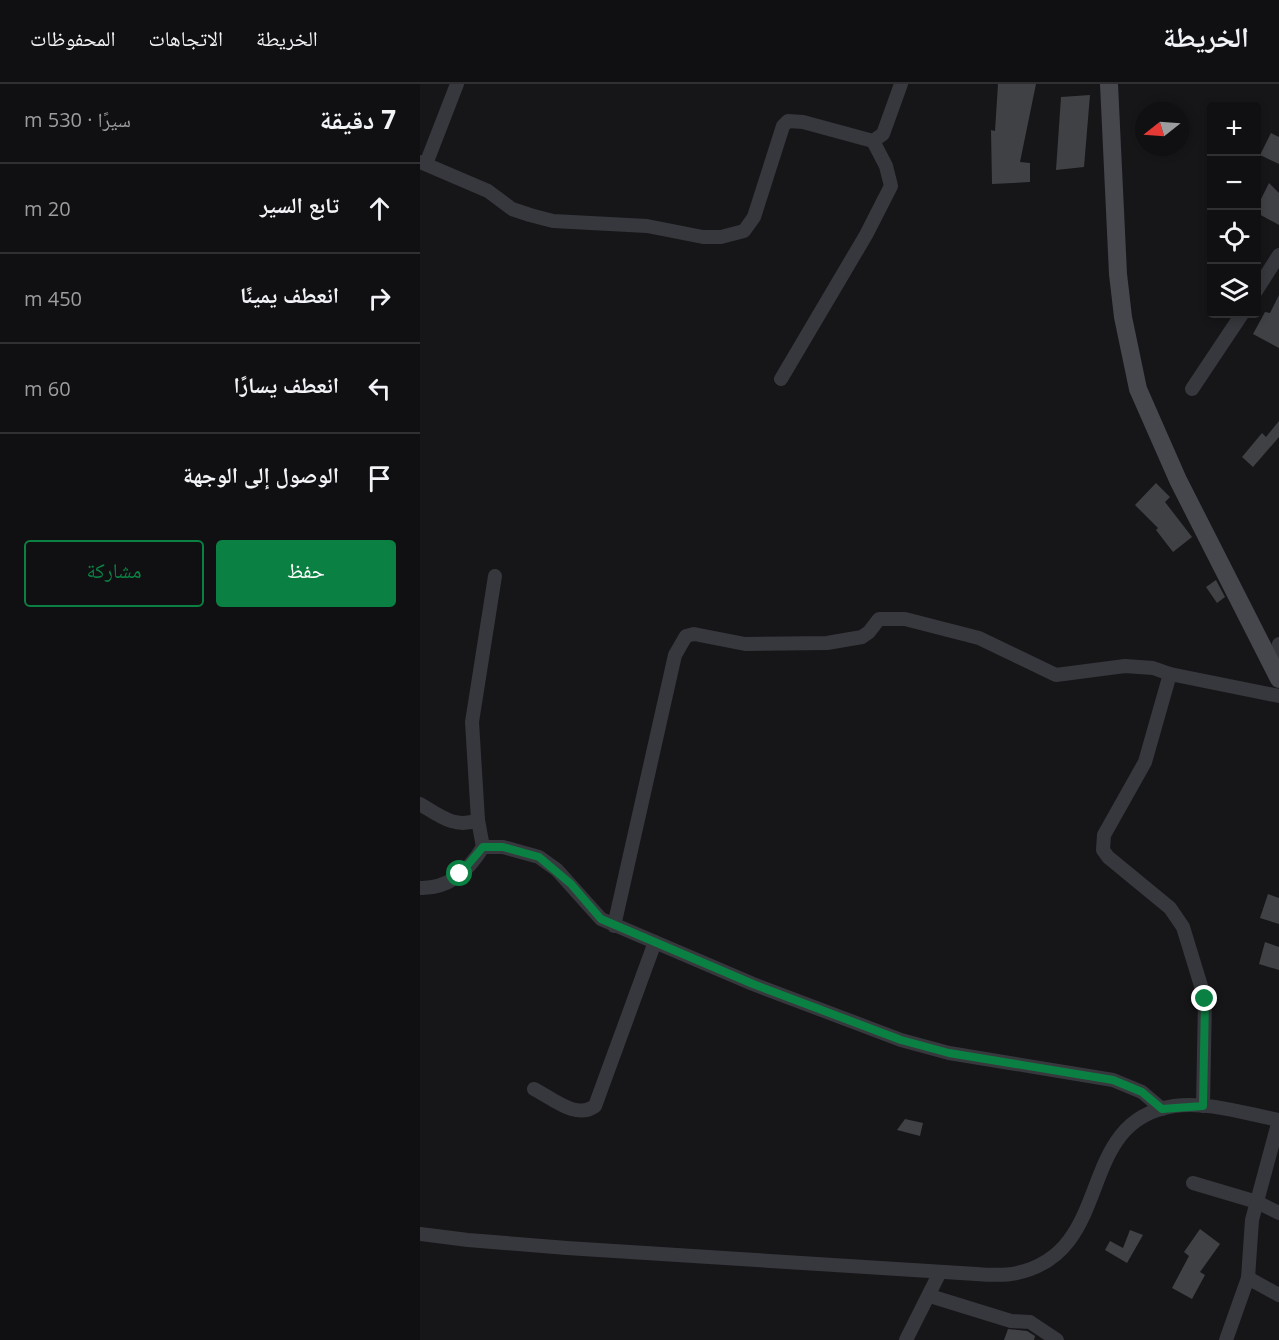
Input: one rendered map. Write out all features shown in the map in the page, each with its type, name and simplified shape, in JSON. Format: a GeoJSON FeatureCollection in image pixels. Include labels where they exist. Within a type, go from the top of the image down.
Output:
{"type":"FeatureCollection","features":[{"type":"Feature","properties":{"kind":"main road"},"geometry":{"type":"LineString","coordinates":[[1109,84],[1118,274],[1123,317],[1138,389],[1178,480],[1276,672]]}},
{"type":"Feature","properties":{"kind":"street"},"geometry":{"type":"LineString","coordinates":[[457,84],[423,163],[488,190],[512,209],[530,215],[553,221],[647,226],[703,237],[721,237],[744,231],[754,217],[783,126],[788,121],[803,122],[861,140],[873,141],[884,134],[901,84]]}},
{"type":"Feature","properties":{"kind":"street"},"geometry":{"type":"LineString","coordinates":[[781,379],[866,235],[891,186],[886,166],[873,141]]}},
{"type":"Feature","properties":{"kind":"street"},"geometry":{"type":"LineString","coordinates":[[1261,284],[1279,255]]}},
{"type":"Feature","properties":{"kind":"street"},"geometry":{"type":"LineString","coordinates":[[1192,389],[1239,318]]}},
{"type":"Feature","properties":{"kind":"street"},"geometry":{"type":"LineString","coordinates":[[420,888],[441,885],[454,879],[470,866],[483,847],[478,820],[472,722],[495,576]]}},
{"type":"Feature","properties":{"kind":"street"},"geometry":{"type":"LineString","coordinates":[[614,926],[675,655],[680,642],[686,636],[694,634],[745,644],[827,642],[862,637],[879,619],[905,620],[979,638],[1002,647],[1046,672],[1056,675],[1125,666],[1153,668],[1170,674],[1279,696]]}},
{"type":"Feature","properties":{"kind":"street"},"geometry":{"type":"LineString","coordinates":[[1276,672],[1279,644]]}},
{"type":"Feature","properties":{"kind":"street"},"geometry":{"type":"LineString","coordinates":[[1170,674],[1145,762],[1104,835],[1102,843],[1108,857],[1170,908],[1183,927],[1205,999],[1203,1106]]}},
{"type":"Feature","properties":{"kind":"street"},"geometry":{"type":"LineString","coordinates":[[420,804],[451,822],[465,824],[478,820]]}},
{"type":"Feature","properties":{"kind":"street"},"geometry":{"type":"LineString","coordinates":[[483,847],[503,847],[539,857],[571,884],[590,910],[614,926],[901,1040],[949,1053],[1113,1080],[1142,1092],[1162,1109]]}},
{"type":"Feature","properties":{"kind":"street"},"geometry":{"type":"LineString","coordinates":[[534,1089],[576,1111],[588,1111],[595,1106],[655,942]]}},
{"type":"Feature","properties":{"kind":"street"},"geometry":{"type":"LineString","coordinates":[[420,1234],[523,1245],[940,1272],[1017,1273],[1050,1259],[1064,1249],[1076,1234],[1112,1146],[1135,1121],[1146,1113],[1162,1109],[1203,1106],[1279,1120],[1252,1220],[1248,1278],[1226,1340]]}},
{"type":"Feature","properties":{"kind":"street"},"geometry":{"type":"LineString","coordinates":[[1193,1184],[1257,1202],[1279,1213]]}},
{"type":"Feature","properties":{"kind":"street"},"geometry":{"type":"LineString","coordinates":[[906,1340],[940,1272]]}},
{"type":"Feature","properties":{"kind":"street"},"geometry":{"type":"LineString","coordinates":[[1248,1278],[1279,1295]]}},
{"type":"Feature","properties":{"kind":"street"},"geometry":{"type":"LineString","coordinates":[[930,1296],[1011,1321],[1030,1322],[1057,1340]]}},
{"type":"Feature","properties":{"kind":"building"},"geometry":{"type":"Polygon","coordinates":[[[998,84],[1036,84],[1020,162],[1030,163],[1030,182],[992,184],[991,130],[995,131],[998,84]]]}},
{"type":"Feature","properties":{"kind":"building"},"geometry":{"type":"Polygon","coordinates":[[[1090,95],[1084,167],[1056,170],[1061,97],[1090,95]]]}},
{"type":"Feature","properties":{"kind":"building"},"geometry":{"type":"Polygon","coordinates":[[[1271,133],[1279,137],[1279,164],[1261,155],[1271,133]]]}},
{"type":"Feature","properties":{"kind":"building"},"geometry":{"type":"Polygon","coordinates":[[[1269,183],[1279,193],[1279,225],[1261,215],[1261,199],[1269,183]]]}},
{"type":"Feature","properties":{"kind":"building"},"geometry":{"type":"Polygon","coordinates":[[[1279,295],[1279,348],[1253,334],[1265,312],[1270,313],[1279,295]]]}},
{"type":"Feature","properties":{"kind":"building"},"geometry":{"type":"Polygon","coordinates":[[[1279,421],[1279,437],[1253,467],[1242,457],[1262,433],[1266,437],[1279,421]]]}},
{"type":"Feature","properties":{"kind":"building"},"geometry":{"type":"Polygon","coordinates":[[[1156,483],[1170,497],[1165,502],[1192,537],[1173,552],[1156,530],[1158,528],[1135,505],[1156,483]]]}},
{"type":"Feature","properties":{"kind":"building"},"geometry":{"type":"Polygon","coordinates":[[[1216,580],[1225,597],[1217,603],[1206,587],[1216,580]]]}},
{"type":"Feature","properties":{"kind":"building"},"geometry":{"type":"Polygon","coordinates":[[[1268,894],[1279,898],[1279,924],[1260,918],[1268,894]]]}},
{"type":"Feature","properties":{"kind":"building"},"geometry":{"type":"Polygon","coordinates":[[[1265,942],[1279,947],[1279,970],[1259,964],[1265,942]]]}},
{"type":"Feature","properties":{"kind":"building"},"geometry":{"type":"Polygon","coordinates":[[[905,1119],[923,1123],[920,1136],[897,1130],[905,1119]]]}},
{"type":"Feature","properties":{"kind":"building"},"geometry":{"type":"Polygon","coordinates":[[[1200,1229],[1220,1244],[1200,1272],[1205,1275],[1192,1299],[1172,1288],[1189,1256],[1184,1252],[1200,1229]]]}},
{"type":"Feature","properties":{"kind":"building"},"geometry":{"type":"Polygon","coordinates":[[[1130,1230],[1143,1235],[1127,1263],[1105,1250],[1110,1241],[1123,1248],[1130,1230]]]}},
{"type":"Feature","properties":{"kind":"building"},"geometry":{"type":"Polygon","coordinates":[[[1008,1329],[1027,1331],[1035,1336],[1034,1340],[1004,1340],[1008,1329]]]}},
{"type":"Feature","properties":{"kind":"route"},"geometry":{"type":"LineString","coordinates":[[460,874],[470,866],[483,847],[503,847],[539,857],[557,870],[571,884],[590,910],[601,919],[628,933],[655,942],[753,984],[901,1040],[949,1053],[1113,1080],[1142,1092],[1162,1109],[1177,1106],[1203,1106],[1205,999]]}}]}
